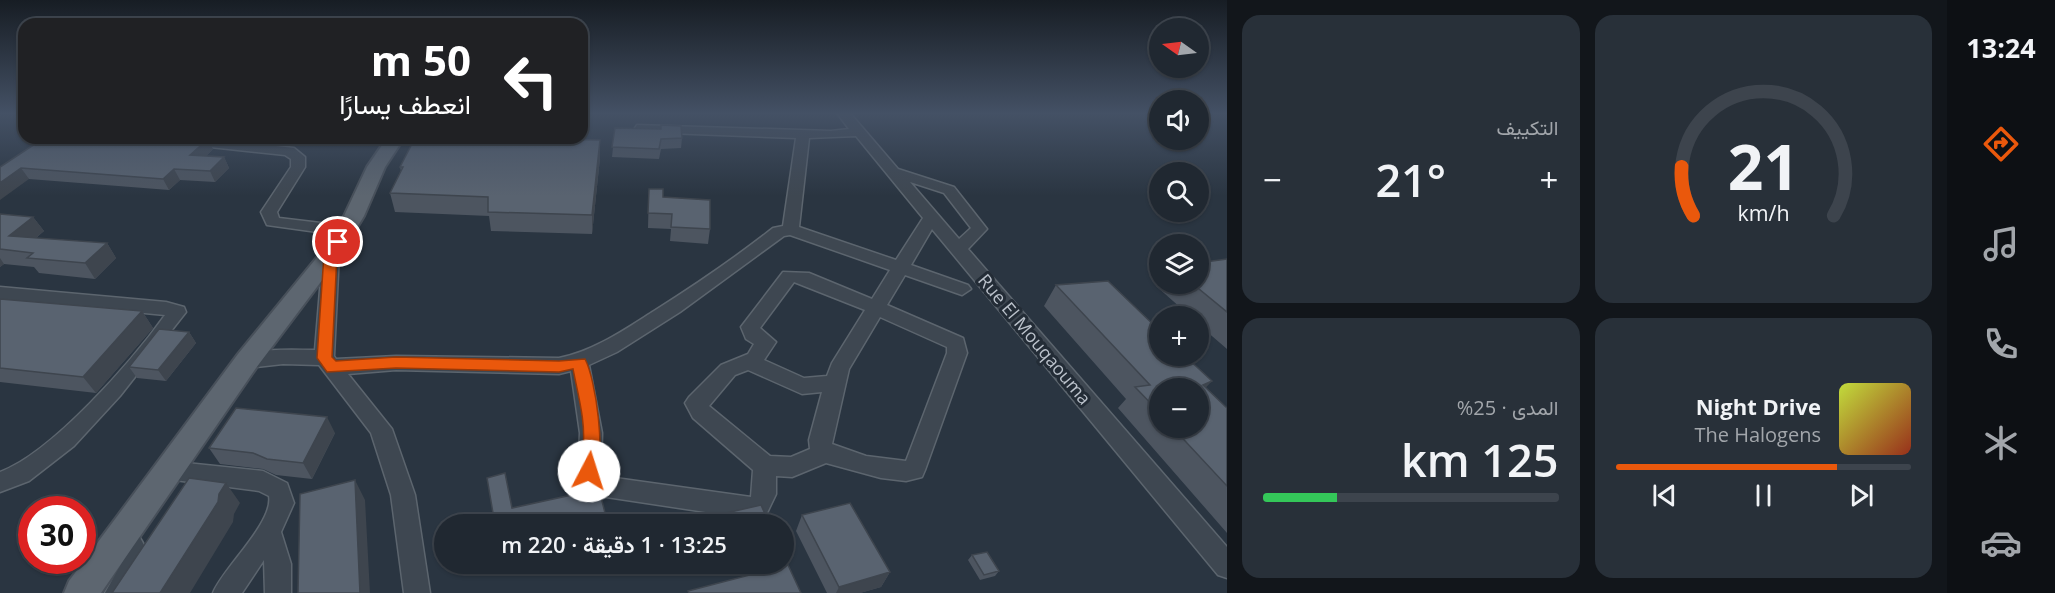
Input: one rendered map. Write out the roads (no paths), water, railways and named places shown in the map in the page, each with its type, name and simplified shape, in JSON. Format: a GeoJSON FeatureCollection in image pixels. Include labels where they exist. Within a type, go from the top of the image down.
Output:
{"type":"FeatureCollection","features":[{"type":"Feature","properties":{"kind":"main road"},"geometry":{"type":"LineString","coordinates":[[81,593],[167,471],[346,231],[376,167],[392,144]]}},
{"type":"Feature","properties":{"kind":"street"},"geometry":{"type":"LineString","coordinates":[[791,230],[802,141]]}},
{"type":"Feature","properties":{"kind":"street","name":"Rue El Mouqaouma"},"geometry":{"type":"LineString","coordinates":[[867,141],[1227,566]]}},
{"type":"Feature","properties":{"kind":"street"},"geometry":{"type":"LineString","coordinates":[[231,144],[289,151],[298,157],[298,167],[269,212],[273,222],[346,231]]}},
{"type":"Feature","properties":{"kind":"street"},"geometry":{"type":"LineString","coordinates":[[893,171],[949,190],[980,229],[959,249]]}},
{"type":"Feature","properties":{"kind":"street"},"geometry":{"type":"LineString","coordinates":[[825,453],[792,467],[765,466],[700,412],[696,403],[728,370],[755,359],[766,342],[753,334],[750,327],[789,276],[803,277],[875,309],[949,339],[956,343],[957,353],[914,470],[902,472],[825,453],[821,449],[820,440],[839,368],[875,309],[901,267],[932,216]]}},
{"type":"Feature","properties":{"kind":"street"},"geometry":{"type":"LineString","coordinates":[[248,361],[283,357],[328,363],[559,366],[579,363],[623,340],[703,289],[779,232],[791,230],[962,289]]}},
{"type":"Feature","properties":{"kind":"street"},"geometry":{"type":"LineString","coordinates":[[330,254],[328,363],[381,429],[403,495],[417,593]]}},
{"type":"Feature","properties":{"kind":"street"},"geometry":{"type":"LineString","coordinates":[[0,293],[166,308],[177,312],[59,448],[23,473],[0,482]]}},
{"type":"Feature","properties":{"kind":"street"},"geometry":{"type":"LineString","coordinates":[[749,362],[802,386],[809,387],[819,383],[835,385]]}},
{"type":"Feature","properties":{"kind":"street"},"geometry":{"type":"LineString","coordinates":[[579,363],[591,421],[592,446],[588,478],[592,485],[752,508],[761,503],[764,494],[765,466]]}},
{"type":"Feature","properties":{"kind":"street"},"geometry":{"type":"LineString","coordinates":[[167,471],[263,481],[279,490],[282,503],[269,532],[226,593]]}},
{"type":"Feature","properties":{"kind":"street"},"geometry":{"type":"LineString","coordinates":[[269,532],[278,564],[278,593]]}},
{"type":"Feature","properties":{"kind":"street"},"geometry":{"type":"LineString","coordinates":[[118,593],[137,561],[135,553],[122,534]]}}]}
